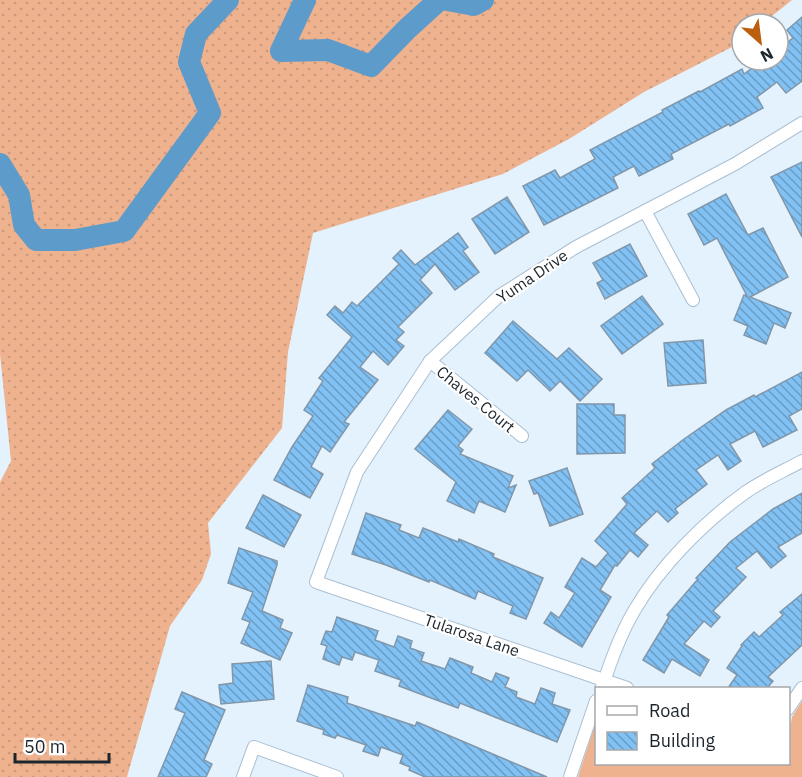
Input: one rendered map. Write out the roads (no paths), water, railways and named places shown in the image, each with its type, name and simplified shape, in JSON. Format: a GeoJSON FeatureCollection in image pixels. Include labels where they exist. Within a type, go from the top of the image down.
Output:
{"type":"FeatureCollection","features":[{"type":"Feature","properties":{"kind":"street","name":"Yuma Drive"},"geometry":{"type":"LineString","coordinates":[[316,582],[357,472],[430,361],[499,296],[576,247],[735,164],[802,123]]}},
{"type":"Feature","properties":{"kind":"street"},"geometry":{"type":"LineString","coordinates":[[645,211],[693,300]]}},
{"type":"Feature","properties":{"kind":"street","name":"Chaves Court"},"geometry":{"type":"LineString","coordinates":[[430,361],[522,436]]}},
{"type":"Feature","properties":{"kind":"street"},"geometry":{"type":"LineString","coordinates":[[602,685],[617,645],[634,611],[672,560],[718,514],[748,491],[802,461]]}},
{"type":"Feature","properties":{"kind":"street","name":"Tularosa Lane"},"geometry":{"type":"LineString","coordinates":[[316,582],[602,685],[619,687]]}},
{"type":"Feature","properties":{"kind":"street"},"geometry":{"type":"LineString","coordinates":[[790,707],[802,688]]}},
{"type":"Feature","properties":{"kind":"street"},"geometry":{"type":"LineString","coordinates":[[570,777],[595,707]]}},
{"type":"Feature","properties":{"kind":"street"},"geometry":{"type":"LineString","coordinates":[[243,777],[254,747],[337,777]]}},
{"type":"Feature","properties":{"kind":"waterway"},"geometry":{"type":"LineString","coordinates":[[0,164],[19,195],[24,225],[36,240],[75,240],[124,231],[210,113],[189,62],[196,34],[228,0]]}},
{"type":"Feature","properties":{"kind":"waterway"},"geometry":{"type":"LineString","coordinates":[[305,0],[281,51],[328,50],[371,66],[439,0]]}},
{"type":"Feature","properties":{"kind":"waterway"},"geometry":{"type":"LineString","coordinates":[[447,0],[474,5],[483,0]]}}]}
